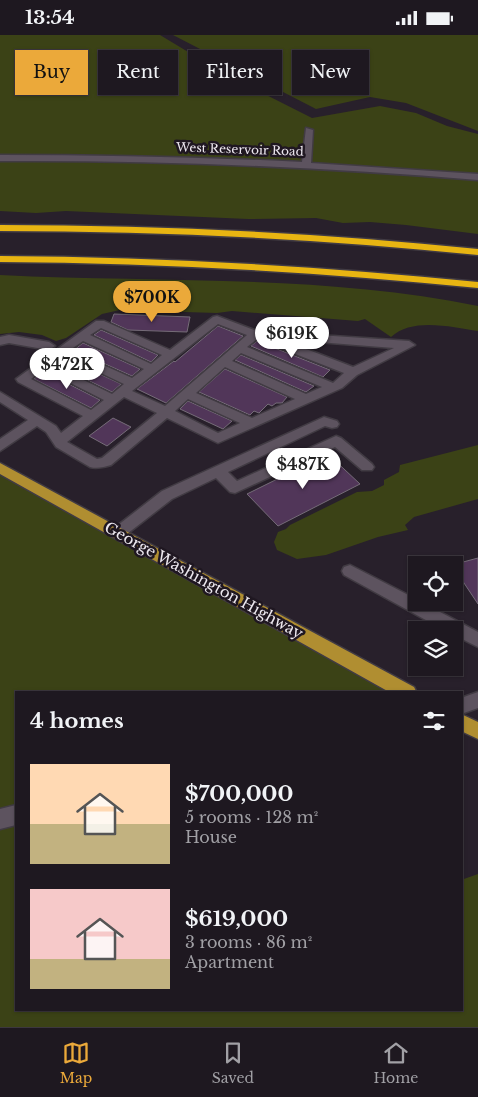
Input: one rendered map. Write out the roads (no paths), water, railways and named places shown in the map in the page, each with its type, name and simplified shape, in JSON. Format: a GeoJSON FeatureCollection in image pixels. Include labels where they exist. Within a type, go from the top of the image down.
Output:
{"type":"FeatureCollection","features":[{"type":"Feature","properties":{"kind":"highway"},"geometry":{"type":"LineString","coordinates":[[0,228],[117,229],[254,234],[478,252]]}},
{"type":"Feature","properties":{"kind":"highway"},"geometry":{"type":"LineString","coordinates":[[0,259],[208,263],[478,285]]}},
{"type":"Feature","properties":{"kind":"main road","name":"George Washington Highway"},"geometry":{"type":"LineString","coordinates":[[0,468],[404,691]]}},
{"type":"Feature","properties":{"kind":"main road"},"geometry":{"type":"LineString","coordinates":[[463,722],[478,731]]}},
{"type":"Feature","properties":{"kind":"street"},"geometry":{"type":"LineString","coordinates":[[306,165],[309,130]]}},
{"type":"Feature","properties":{"kind":"street","name":"West Reservoir Road"},"geometry":{"type":"LineString","coordinates":[[0,157],[155,159],[306,165],[478,177]]}},
{"type":"Feature","properties":{"kind":"street"},"geometry":{"type":"LineString","coordinates":[[59,441],[217,319],[353,372]]}},
{"type":"Feature","properties":{"kind":"street"},"geometry":{"type":"LineString","coordinates":[[93,416],[22,379],[42,365],[55,348],[82,336],[100,323],[172,355]]}},
{"type":"Feature","properties":{"kind":"street"},"geometry":{"type":"LineString","coordinates":[[0,396],[51,429],[59,441],[95,464],[106,462],[166,412],[188,394],[255,335],[409,345],[353,372],[338,385],[218,438],[166,412],[118,396],[42,365]]}},
{"type":"Feature","properties":{"kind":"street"},"geometry":{"type":"LineString","coordinates":[[82,336],[153,369]]}},
{"type":"Feature","properties":{"kind":"street"},"geometry":{"type":"LineString","coordinates":[[0,341],[9,339],[55,348],[134,384]]}},
{"type":"Feature","properties":{"kind":"street"},"geometry":{"type":"LineString","coordinates":[[240,348],[332,387]]}},
{"type":"Feature","properties":{"kind":"street"},"geometry":{"type":"LineString","coordinates":[[224,362],[306,399]]}},
{"type":"Feature","properties":{"kind":"street"},"geometry":{"type":"LineString","coordinates":[[188,394],[252,423]]}},
{"type":"Feature","properties":{"kind":"street"},"geometry":{"type":"LineString","coordinates":[[0,446],[36,420]]}},
{"type":"Feature","properties":{"kind":"street"},"geometry":{"type":"LineString","coordinates":[[118,533],[167,495],[324,421],[332,424]]}},
{"type":"Feature","properties":{"kind":"street"},"geometry":{"type":"LineString","coordinates":[[218,471],[235,488],[336,441],[368,467]]}},
{"type":"Feature","properties":{"kind":"street"},"geometry":{"type":"LineString","coordinates":[[350,571],[478,640]]}},
{"type":"Feature","properties":{"kind":"street"},"geometry":{"type":"LineString","coordinates":[[463,705],[478,699]]}},
{"type":"Feature","properties":{"kind":"street"},"geometry":{"type":"LineString","coordinates":[[0,819],[15,815]]}}]}
